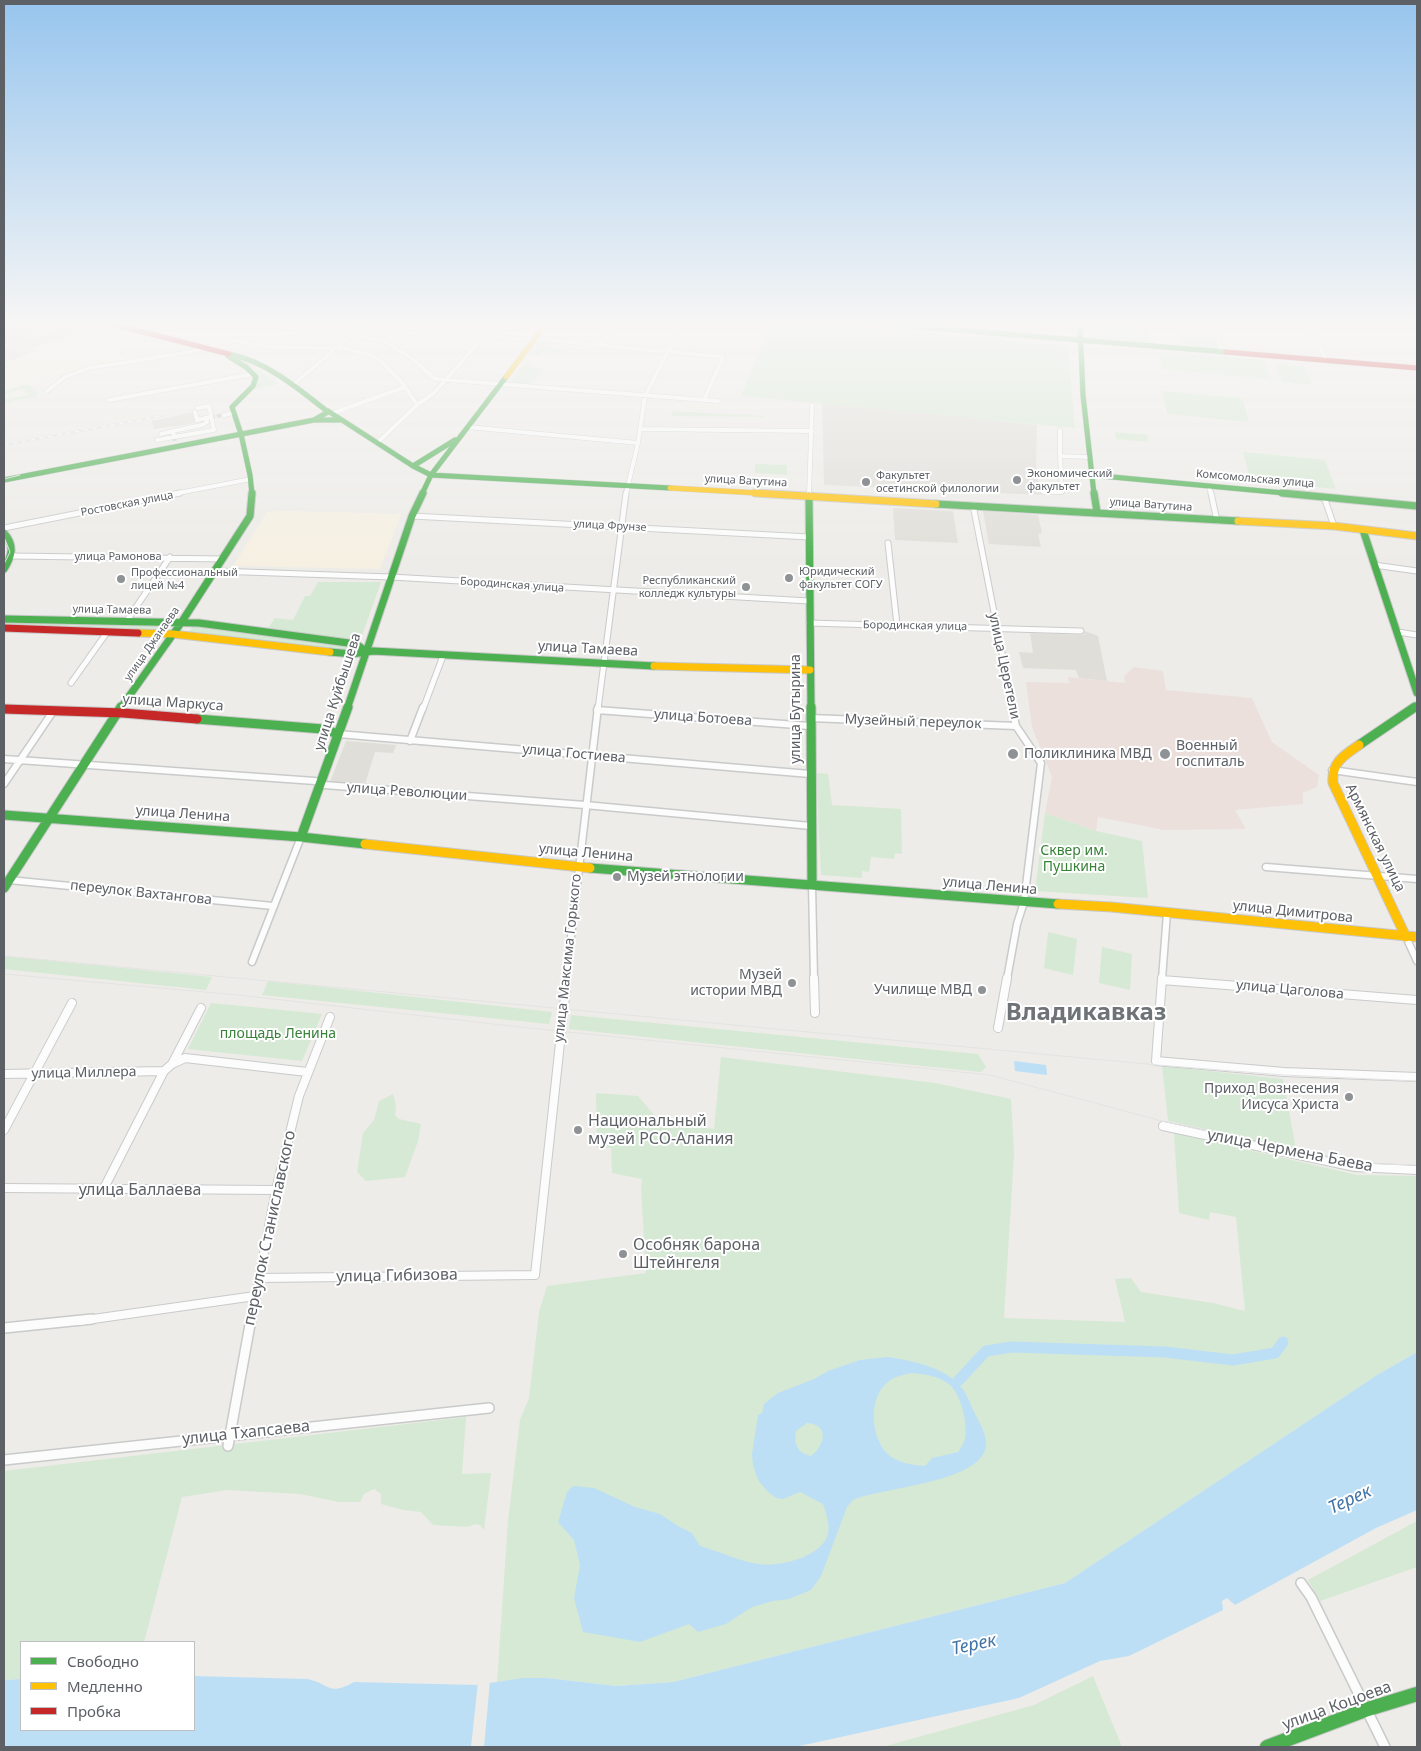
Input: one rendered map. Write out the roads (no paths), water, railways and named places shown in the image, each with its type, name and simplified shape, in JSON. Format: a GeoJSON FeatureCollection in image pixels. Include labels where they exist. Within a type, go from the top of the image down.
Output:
{"type":"FeatureCollection","features":[{"type":"Feature","properties":{"kind":"main road","name":"улица Джанаева"},"geometry":{"type":"LineString","coordinates":[[6,884],[118,713],[224,559],[252,511],[251,479],[241,434],[229,414],[232,406]]}},
{"type":"Feature","properties":{"kind":"main road","name":"улица Ватутина"},"geometry":{"type":"LineString","coordinates":[[322,406],[413,466],[431,475],[1096,512],[1217,521],[1334,526],[1417,536]]}},
{"type":"Feature","properties":{"kind":"main road","name":"улица Куйбышева"},"geometry":{"type":"LineString","coordinates":[[301,837],[322,783],[412,516],[431,475],[483,406]]}},
{"type":"Feature","properties":{"kind":"main road"},"geometry":{"type":"LineString","coordinates":[[1085,406],[1096,512]]}},
{"type":"Feature","properties":{"kind":"main road"},"geometry":{"type":"LineString","coordinates":[[4,479],[314,420],[331,412]]}},
{"type":"Feature","properties":{"kind":"main road"},"geometry":{"type":"LineString","coordinates":[[314,420],[330,419],[343,421]]}},
{"type":"Feature","properties":{"kind":"main road","name":"улица Куйбышева"},"geometry":{"type":"LineString","coordinates":[[413,466],[459,437]]}},
{"type":"Feature","properties":{"kind":"main road","name":"Комсомольская улица"},"geometry":{"type":"LineString","coordinates":[[1091,475],[1417,506]]}},
{"type":"Feature","properties":{"kind":"main road","name":"улица Бутырина"},"geometry":{"type":"LineString","coordinates":[[808,496],[812,885]]}},
{"type":"Feature","properties":{"kind":"main road"},"geometry":{"type":"LineString","coordinates":[[1363,530],[1417,693]]}},
{"type":"Feature","properties":{"kind":"main road"},"geometry":{"type":"LineString","coordinates":[[4,533],[12,541],[14,548],[12,556],[4,569]]}},
{"type":"Feature","properties":{"kind":"main road","name":"улица Тамаева"},"geometry":{"type":"LineString","coordinates":[[4,619],[199,623],[356,644],[366,651]]}},
{"type":"Feature","properties":{"kind":"main road","name":"улица Тамаева"},"geometry":{"type":"LineString","coordinates":[[4,628],[173,634],[349,654],[366,651],[603,664],[810,670]]}},
{"type":"Feature","properties":{"kind":"main road","name":"улица Маркуса"},"geometry":{"type":"LineString","coordinates":[[4,709],[118,713],[317,728],[330,730],[338,734]]}},
{"type":"Feature","properties":{"kind":"main road"},"geometry":{"type":"LineString","coordinates":[[1332,770],[1338,759],[1415,709]]}},
{"type":"Feature","properties":{"kind":"main road","name":"Армянская улица"},"geometry":{"type":"LineString","coordinates":[[1332,770],[1333,783],[1406,937]]}},
{"type":"Feature","properties":{"kind":"main road","name":"улица Ленина"},"geometry":{"type":"LineString","coordinates":[[4,815],[301,837],[578,866],[1024,902],[1111,907],[1167,913]]}},
{"type":"Feature","properties":{"kind":"main road","name":"улица Димитрова"},"geometry":{"type":"LineString","coordinates":[[1167,913],[1417,937]]}},
{"type":"Feature","properties":{"kind":"main road","name":"улица Коцоева"},"geometry":{"type":"LineString","coordinates":[[1267,1747],[1368,1709],[1417,1694]]}},
{"type":"Feature","properties":{"kind":"street"},"geometry":{"type":"LineString","coordinates":[[157,440],[214,430],[209,417],[209,406],[196,410],[196,419],[209,417]]}},
{"type":"Feature","properties":{"kind":"street"},"geometry":{"type":"LineString","coordinates":[[331,412],[350,406]]}},
{"type":"Feature","properties":{"kind":"street"},"geometry":{"type":"LineString","coordinates":[[378,442],[416,406]]}},
{"type":"Feature","properties":{"kind":"street","name":"улица Максима Горького"},"geometry":{"type":"LineString","coordinates":[[536,1275],[585,805],[621,526],[644,406]]}},
{"type":"Feature","properties":{"kind":"street","name":"улица Бутырина"},"geometry":{"type":"LineString","coordinates":[[808,496],[812,406]]}},
{"type":"Feature","properties":{"kind":"street"},"geometry":{"type":"LineString","coordinates":[[161,434],[202,425],[209,417]]}},
{"type":"Feature","properties":{"kind":"street"},"geometry":{"type":"LineString","coordinates":[[468,426],[638,443]]}},
{"type":"Feature","properties":{"kind":"street"},"geometry":{"type":"LineString","coordinates":[[640,429],[812,431]]}},
{"type":"Feature","properties":{"kind":"street"},"geometry":{"type":"LineString","coordinates":[[1043,492],[1062,492],[1060,430]]}},
{"type":"Feature","properties":{"kind":"street"},"geometry":{"type":"LineString","coordinates":[[173,431],[174,437]]}},
{"type":"Feature","properties":{"kind":"street"},"geometry":{"type":"LineString","coordinates":[[1060,456],[1089,457]]}},
{"type":"Feature","properties":{"kind":"street","name":"Ростовская улица"},"geometry":{"type":"LineString","coordinates":[[4,528],[251,479]]}},
{"type":"Feature","properties":{"kind":"street"},"geometry":{"type":"LineString","coordinates":[[1209,486],[1217,521]]}},
{"type":"Feature","properties":{"kind":"street"},"geometry":{"type":"LineString","coordinates":[[1324,497],[1334,526]]}},
{"type":"Feature","properties":{"kind":"street","name":"улица Церетели"},"geometry":{"type":"LineString","coordinates":[[973,505],[995,628],[1016,726],[1041,763],[1024,902],[1017,924],[998,1028]]}},
{"type":"Feature","properties":{"kind":"street","name":"улица Фрунзе"},"geometry":{"type":"LineString","coordinates":[[412,516],[809,537]]}},
{"type":"Feature","properties":{"kind":"street"},"geometry":{"type":"LineString","coordinates":[[888,543],[897,626]]}},
{"type":"Feature","properties":{"kind":"street","name":"улица Рамонова"},"geometry":{"type":"LineString","coordinates":[[12,556],[224,559]]}},
{"type":"Feature","properties":{"kind":"street"},"geometry":{"type":"LineString","coordinates":[[126,622],[170,557]]}},
{"type":"Feature","properties":{"kind":"street"},"geometry":{"type":"LineString","coordinates":[[1374,565],[1417,570]]}},
{"type":"Feature","properties":{"kind":"street","name":"Бородинская улица"},"geometry":{"type":"LineString","coordinates":[[216,571],[391,577],[809,601]]}},
{"type":"Feature","properties":{"kind":"street","name":"Бородинская улица"},"geometry":{"type":"LineString","coordinates":[[809,623],[1081,631]]}},
{"type":"Feature","properties":{"kind":"street"},"geometry":{"type":"LineString","coordinates":[[72,683],[108,631]]}},
{"type":"Feature","properties":{"kind":"street"},"geometry":{"type":"LineString","coordinates":[[1398,632],[1417,635]]}},
{"type":"Feature","properties":{"kind":"street"},"geometry":{"type":"LineString","coordinates":[[410,740],[443,656]]}},
{"type":"Feature","properties":{"kind":"street"},"geometry":{"type":"LineString","coordinates":[[4,784],[54,710]]}},
{"type":"Feature","properties":{"kind":"street","name":"улица Ботоева"},"geometry":{"type":"LineString","coordinates":[[597,710],[810,722]]}},
{"type":"Feature","properties":{"kind":"street","name":"Музейный переулок"},"geometry":{"type":"LineString","coordinates":[[810,722],[1016,726]]}},
{"type":"Feature","properties":{"kind":"street","name":"улица Гостиева"},"geometry":{"type":"LineString","coordinates":[[338,734],[810,774]]}},
{"type":"Feature","properties":{"kind":"street","name":"улица Революции"},"geometry":{"type":"LineString","coordinates":[[4,759],[315,781],[324,785],[585,805],[811,826]]}},
{"type":"Feature","properties":{"kind":"street"},"geometry":{"type":"LineString","coordinates":[[1332,770],[1417,782]]}},
{"type":"Feature","properties":{"kind":"street","name":"улица Куйбышева"},"geometry":{"type":"LineString","coordinates":[[252,962],[301,837]]}},
{"type":"Feature","properties":{"kind":"street"},"geometry":{"type":"LineString","coordinates":[[1266,867],[1417,879]]}},
{"type":"Feature","properties":{"kind":"street","name":"переулок Вахтангова"},"geometry":{"type":"LineString","coordinates":[[6,884],[274,906]]}},
{"type":"Feature","properties":{"kind":"street","name":"улица Бутырина"},"geometry":{"type":"LineString","coordinates":[[812,885],[815,1013]]}},
{"type":"Feature","properties":{"kind":"street"},"geometry":{"type":"LineString","coordinates":[[1167,913],[1156,1061],[1284,1072],[1417,1077]]}},
{"type":"Feature","properties":{"kind":"street","name":"Армянская улица"},"geometry":{"type":"LineString","coordinates":[[1406,937],[1417,961]]}},
{"type":"Feature","properties":{"kind":"street","name":"улица Цаголова"},"geometry":{"type":"LineString","coordinates":[[1162,980],[1417,1000]]}},
{"type":"Feature","properties":{"kind":"street"},"geometry":{"type":"LineString","coordinates":[[4,1130],[72,1003]]}},
{"type":"Feature","properties":{"kind":"street"},"geometry":{"type":"LineString","coordinates":[[172,1064],[201,1008]]}},
{"type":"Feature","properties":{"kind":"street","name":"переулок Станиславского"},"geometry":{"type":"LineString","coordinates":[[228,1442],[276,1190],[299,1096],[330,1018]]}},
{"type":"Feature","properties":{"kind":"street"},"geometry":{"type":"LineString","coordinates":[[104,1190],[164,1071],[172,1064],[185,1058],[307,1072]]}},
{"type":"Feature","properties":{"kind":"street","name":"улица Миллера"},"geometry":{"type":"LineString","coordinates":[[4,1074],[164,1071]]}},
{"type":"Feature","properties":{"kind":"street","name":"улица Чермена Баева"},"geometry":{"type":"LineString","coordinates":[[1163,1126],[1355,1167],[1417,1170]]}},
{"type":"Feature","properties":{"kind":"street","name":"улица Баллаева"},"geometry":{"type":"LineString","coordinates":[[4,1188],[276,1190]]}},
{"type":"Feature","properties":{"kind":"street","name":"улица Гибизова"},"geometry":{"type":"LineString","coordinates":[[259,1278],[536,1275]]}},
{"type":"Feature","properties":{"kind":"street"},"geometry":{"type":"LineString","coordinates":[[4,1328],[96,1319],[255,1296]]}},
{"type":"Feature","properties":{"kind":"street","name":"улица Тхапсаева"},"geometry":{"type":"LineString","coordinates":[[4,1460],[228,1442],[489,1408]]}},
{"type":"Feature","properties":{"kind":"street"},"geometry":{"type":"LineString","coordinates":[[1300,1583],[1311,1597],[1386,1747]]}},
{"type":"Feature","properties":{"kind":"water"},"geometry":{"type":"Polygon","coordinates":[[[1014,1061],[1046,1065],[1047,1075],[1015,1071],[1014,1061]]]}},
{"type":"Feature","properties":{"kind":"water","name":"Терек"},"geometry":{"type":"Polygon","coordinates":[[[1417,1352],[1417,1510],[1376,1528],[1235,1605],[1227,1598],[1222,1601],[1223,1610],[1129,1656],[1100,1661],[1019,1698],[795,1747],[4,1747],[4,1680],[20,1679],[20,1731],[195,1731],[195,1676],[307,1679],[333,1689],[354,1682],[476,1685],[523,1678],[547,1678],[616,1686],[673,1682],[1065,1583],[1377,1375],[1417,1352]]]}},
{"type":"Feature","properties":{"kind":"water"},"geometry":{"type":"Polygon","coordinates":[[[888,1357],[925,1365],[948,1375],[965,1392],[984,1432],[986,1442],[982,1456],[970,1467],[952,1475],[931,1482],[867,1495],[853,1500],[847,1507],[821,1576],[811,1590],[789,1599],[752,1607],[726,1624],[698,1632],[689,1624],[640,1642],[583,1632],[574,1598],[580,1565],[574,1540],[558,1522],[567,1492],[573,1486],[594,1488],[635,1507],[660,1514],[692,1533],[700,1546],[745,1561],[768,1565],[799,1559],[818,1549],[828,1534],[828,1522],[823,1504],[800,1492],[783,1499],[776,1498],[758,1480],[752,1454],[758,1415],[762,1413],[764,1404],[778,1393],[814,1379],[828,1371],[860,1360],[888,1357]],[[911,1373],[894,1378],[882,1388],[874,1410],[874,1421],[880,1444],[887,1453],[902,1462],[925,1466],[932,1458],[958,1452],[965,1438],[965,1418],[958,1396],[951,1386],[937,1378],[911,1373]],[[807,1423],[796,1431],[796,1444],[802,1453],[811,1456],[820,1446],[823,1436],[819,1427],[807,1423]]]}},
{"type":"Feature","properties":{"kind":"waterway"},"geometry":{"type":"LineString","coordinates":[[958,1381],[986,1351],[1012,1347],[1165,1352],[1233,1360],[1275,1353],[1283,1342]]}},
{"type":"Feature","properties":{"kind":"tunnel"},"geometry":{"type":"LineString","coordinates":[[211,417],[224,415]]}},
{"type":"Feature","properties":{"kind":"tunnel"},"geometry":{"type":"LineString","coordinates":[[174,437],[175,442]]}},
{"type":"Feature","properties":{"kind":"tram line"},"geometry":{"type":"LineString","coordinates":[[4,479],[20,475]]}},
{"type":"Feature","properties":{"kind":"tram line"},"geometry":{"type":"LineString","coordinates":[[4,537],[10,552],[4,564]]}},
{"type":"Feature","properties":{"kind":"tram line"},"geometry":{"type":"LineString","coordinates":[[4,956],[1157,1065],[1284,1075],[1417,1081]]}},
{"type":"Feature","properties":{"kind":"tram line"},"geometry":{"type":"LineString","coordinates":[[4,974],[238,995],[529,1028],[990,1075],[1162,1121],[1292,1150],[1354,1163],[1417,1165]]}},
{"type":"Feature","properties":{"kind":"railway"},"geometry":{"type":"LineString","coordinates":[[4,445],[161,416]]}},
{"type":"Feature","properties":{"kind":"place","name":"Экономический факультет"},"geometry":{"type":"Point","coordinates":[1017,480]}},
{"type":"Feature","properties":{"kind":"place","name":"Факультет осетинской филологии"},"geometry":{"type":"Point","coordinates":[866,482]}},
{"type":"Feature","properties":{"kind":"place","name":"Юридический факультет СОГУ"},"geometry":{"type":"Point","coordinates":[789,578]}},
{"type":"Feature","properties":{"kind":"place","name":"Профессиональный лицей №4"},"geometry":{"type":"Point","coordinates":[121,579]}},
{"type":"Feature","properties":{"kind":"place","name":"Республиканский колледж культуры"},"geometry":{"type":"Point","coordinates":[746,587]}},
{"type":"Feature","properties":{"kind":"place","name":"Поликлиника МВД"},"geometry":{"type":"Point","coordinates":[1013,754]}},
{"type":"Feature","properties":{"kind":"place","name":"Военный госпиталь"},"geometry":{"type":"Point","coordinates":[1165,754]}},
{"type":"Feature","properties":{"kind":"place","name":"Музей этнологии"},"geometry":{"type":"Point","coordinates":[617,877]}},
{"type":"Feature","properties":{"kind":"place","name":"Музей истории МВД"},"geometry":{"type":"Point","coordinates":[792,983]}},
{"type":"Feature","properties":{"kind":"place","name":"Училище МВД"},"geometry":{"type":"Point","coordinates":[982,990]}},
{"type":"Feature","properties":{"kind":"place","name":"Приход Вознесения Иисуса Христа"},"geometry":{"type":"Point","coordinates":[1349,1097]}},
{"type":"Feature","properties":{"kind":"place","name":"Национальный музей РСО-Алания"},"geometry":{"type":"Point","coordinates":[578,1130]}},
{"type":"Feature","properties":{"kind":"place","name":"Особняк барона Штейнгеля"},"geometry":{"type":"Point","coordinates":[623,1254]}},
{"type":"Feature","properties":{"kind":"district","name":"Владикавказ"},"geometry":{"type":"Point","coordinates":[1086,1013]}},
{"type":"Feature","properties":{"kind":"park label","name":"Сквер им. Пушкина"},"geometry":{"type":"Point","coordinates":[1074,860]}},
{"type":"Feature","properties":{"kind":"park label","name":"площадь Ленина"},"geometry":{"type":"Point","coordinates":[278,1034]}}]}
